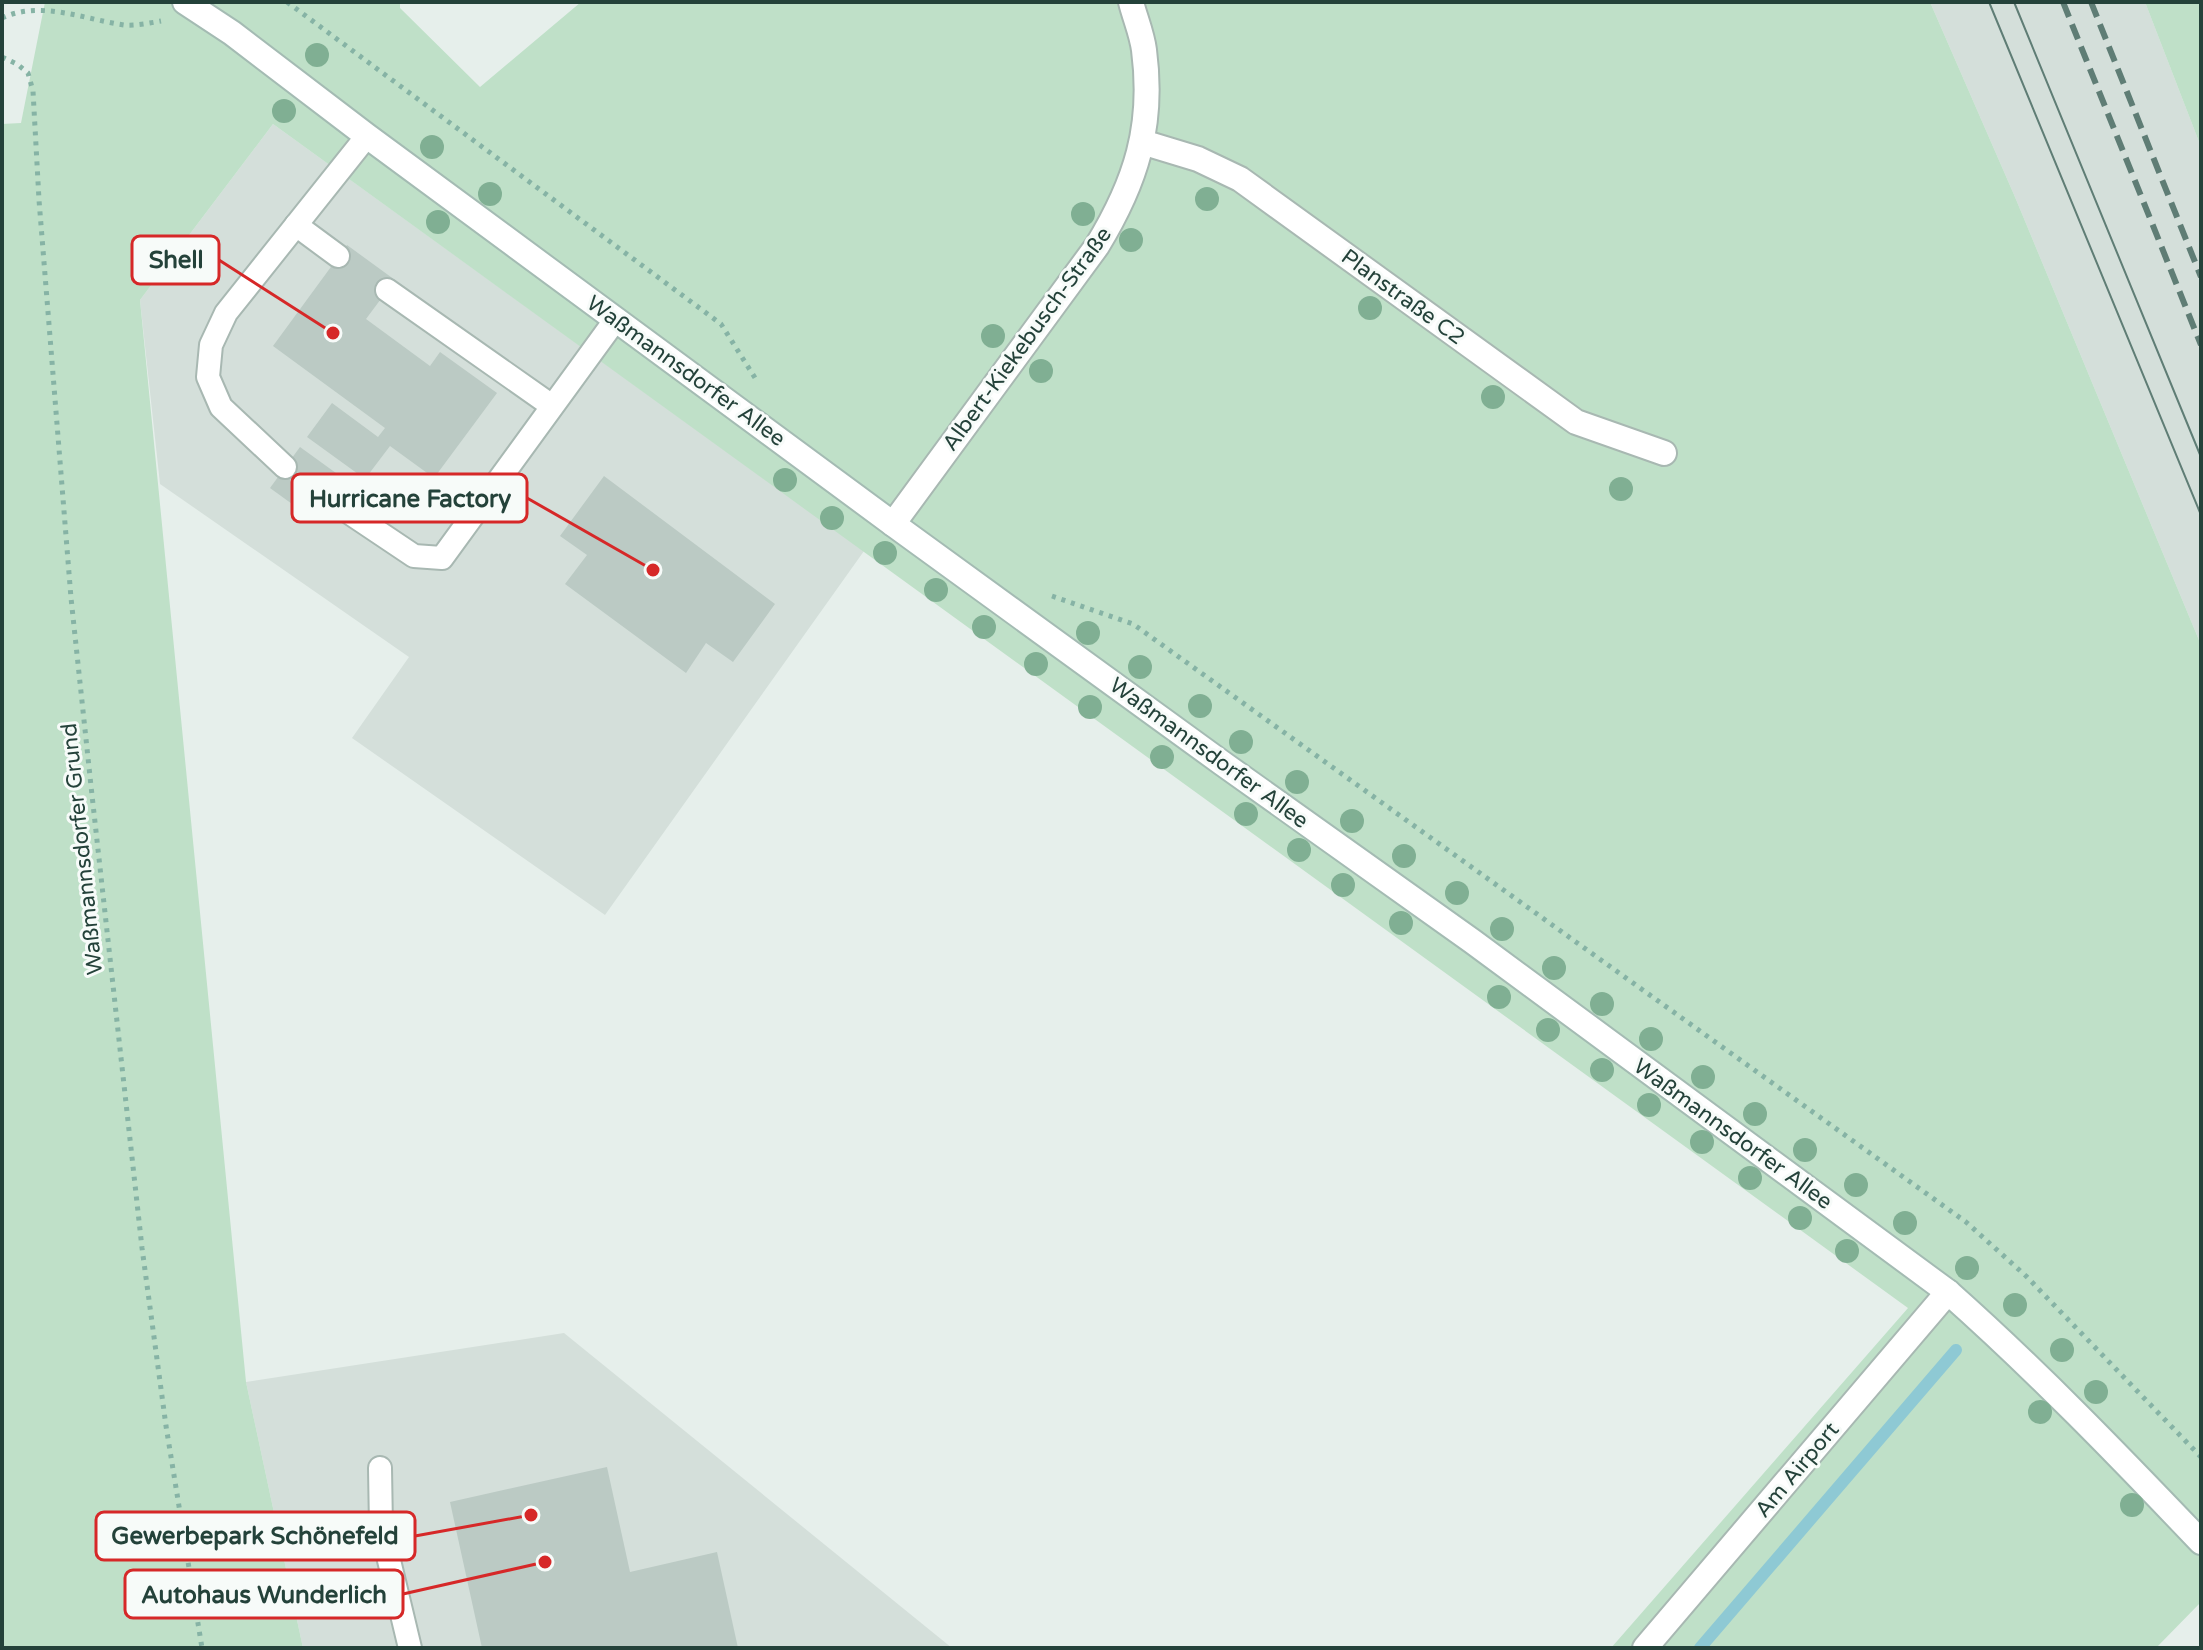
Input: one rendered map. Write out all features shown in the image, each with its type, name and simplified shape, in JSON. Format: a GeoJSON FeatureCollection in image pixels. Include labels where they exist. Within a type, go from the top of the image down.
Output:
{"type":"FeatureCollection","features":[{"type":"Feature","properties":{"kind":"street","name":"Albert-Kiekebusch-Straße"},"geometry":{"type":"LineString","coordinates":[[893,524],[1097,246],[1119,210],[1142,142],[1148,94],[1144,47],[1131,2]]}},
{"type":"Feature","properties":{"kind":"street","name":"Waßmannsdorfer Allee"},"geometry":{"type":"LineString","coordinates":[[175,7],[232,33],[893,524],[1472,941],[1948,1292],[2022,1358],[2201,1542]]}},
{"type":"Feature","properties":{"kind":"street","name":"Planstraße C2"},"geometry":{"type":"LineString","coordinates":[[1142,142],[1198,159],[1240,179],[1576,422],[1664,453]]}},
{"type":"Feature","properties":{"kind":"street","name":"Am Airport"},"geometry":{"type":"LineString","coordinates":[[1645,1648],[1948,1292]]}},
{"type":"Feature","properties":{"kind":"lane"},"geometry":{"type":"LineString","coordinates":[[285,467],[221,407],[208,377],[211,345],[226,313],[367,136]]}},
{"type":"Feature","properties":{"kind":"lane"},"geometry":{"type":"LineString","coordinates":[[296,225],[338,256]]}},
{"type":"Feature","properties":{"kind":"lane"},"geometry":{"type":"LineString","coordinates":[[387,290],[552,406]]}},
{"type":"Feature","properties":{"kind":"lane"},"geometry":{"type":"LineString","coordinates":[[332,501],[414,556],[442,558],[616,319]]}},
{"type":"Feature","properties":{"kind":"lane"},"geometry":{"type":"LineString","coordinates":[[380,1468],[381,1527],[410,1648]]}},
{"type":"Feature","properties":{"kind":"path"},"geometry":{"type":"LineString","coordinates":[[290,3],[721,324],[758,382]]}},
{"type":"Feature","properties":{"kind":"path"},"geometry":{"type":"LineString","coordinates":[[2,18],[15,9],[51,7],[126,25],[161,22],[175,7]]}},
{"type":"Feature","properties":{"kind":"path","name":"Waßmannsdorfer Grund"},"geometry":{"type":"LineString","coordinates":[[2,57],[28,73],[33,91],[71,598],[91,786],[142,1248],[166,1426],[202,1648]]}},
{"type":"Feature","properties":{"kind":"path"},"geometry":{"type":"LineString","coordinates":[[1042,589],[1054,597],[1133,624],[1966,1222],[2026,1276],[2201,1457]]}},
{"type":"Feature","properties":{"kind":"shaded area"},"geometry":{"type":"Polygon","coordinates":[[[1930,2],[2145,2],[2201,147],[2201,645],[2015,197],[1930,2]]]}},
{"type":"Feature","properties":{"kind":"shaded area"},"geometry":{"type":"Polygon","coordinates":[[[273,124],[864,551],[605,915],[352,738],[409,657],[160,484],[140,300],[273,124]]]}},
{"type":"Feature","properties":{"kind":"shaded area"},"geometry":{"type":"Polygon","coordinates":[[[564,1333],[952,1648],[303,1648],[246,1382],[564,1333]]]}},
{"type":"Feature","properties":{"kind":"green space"},"geometry":{"type":"Polygon","coordinates":[[[45,2],[400,2],[400,8],[480,87],[581,2],[1930,2],[2015,197],[2201,645],[2201,1602],[2156,1648],[1611,1648],[1908,1308],[273,124],[140,300],[246,1382],[303,1648],[2,1648],[2,124],[21,123],[45,2]]]}},
{"type":"Feature","properties":{"kind":"green space"},"geometry":{"type":"Polygon","coordinates":[[[2145,2],[2201,2],[2201,147],[2145,2]]]}},
{"type":"Feature","properties":{"kind":"building"},"geometry":{"type":"Polygon","coordinates":[[[347,245],[395,280],[366,319],[430,366],[440,352],[497,393],[434,478],[390,446],[365,479],[307,437],[332,403],[378,437],[385,428],[273,346],[347,245]]]}},
{"type":"Feature","properties":{"kind":"building"},"geometry":{"type":"Polygon","coordinates":[[[300,447],[347,481],[317,522],[270,488],[300,447]]]}},
{"type":"Feature","properties":{"kind":"building"},"geometry":{"type":"Polygon","coordinates":[[[604,476],[775,604],[733,662],[706,643],[686,673],[565,584],[587,555],[560,536],[604,476]]]}},
{"type":"Feature","properties":{"kind":"building"},"geometry":{"type":"Polygon","coordinates":[[[607,1467],[630,1572],[717,1552],[738,1648],[482,1648],[450,1502],[607,1467]]]}},
{"type":"Feature","properties":{"kind":"waterway"},"geometry":{"type":"LineString","coordinates":[[1700,1648],[1956,1350]]}},
{"type":"Feature","properties":{"kind":"tram line"},"geometry":{"type":"LineString","coordinates":[[1989,2],[2201,515]]}},
{"type":"Feature","properties":{"kind":"tram line"},"geometry":{"type":"LineString","coordinates":[[2014,2],[2201,457]]}},
{"type":"Feature","properties":{"kind":"railway"},"geometry":{"type":"LineString","coordinates":[[2063,2],[2201,345]]}},
{"type":"Feature","properties":{"kind":"railway"},"geometry":{"type":"LineString","coordinates":[[2091,2],[2201,277]]}},
{"type":"Feature","properties":{"kind":"place","name":"Shell"},"geometry":{"type":"Point","coordinates":[333,333]}},
{"type":"Feature","properties":{"kind":"place","name":"Hurricane Factory"},"geometry":{"type":"Point","coordinates":[653,570]}},
{"type":"Feature","properties":{"kind":"place","name":"Gewerbepark Schönefeld"},"geometry":{"type":"Point","coordinates":[531,1515]}},
{"type":"Feature","properties":{"kind":"place","name":"Autohaus Wunderlich"},"geometry":{"type":"Point","coordinates":[545,1562]}}]}
